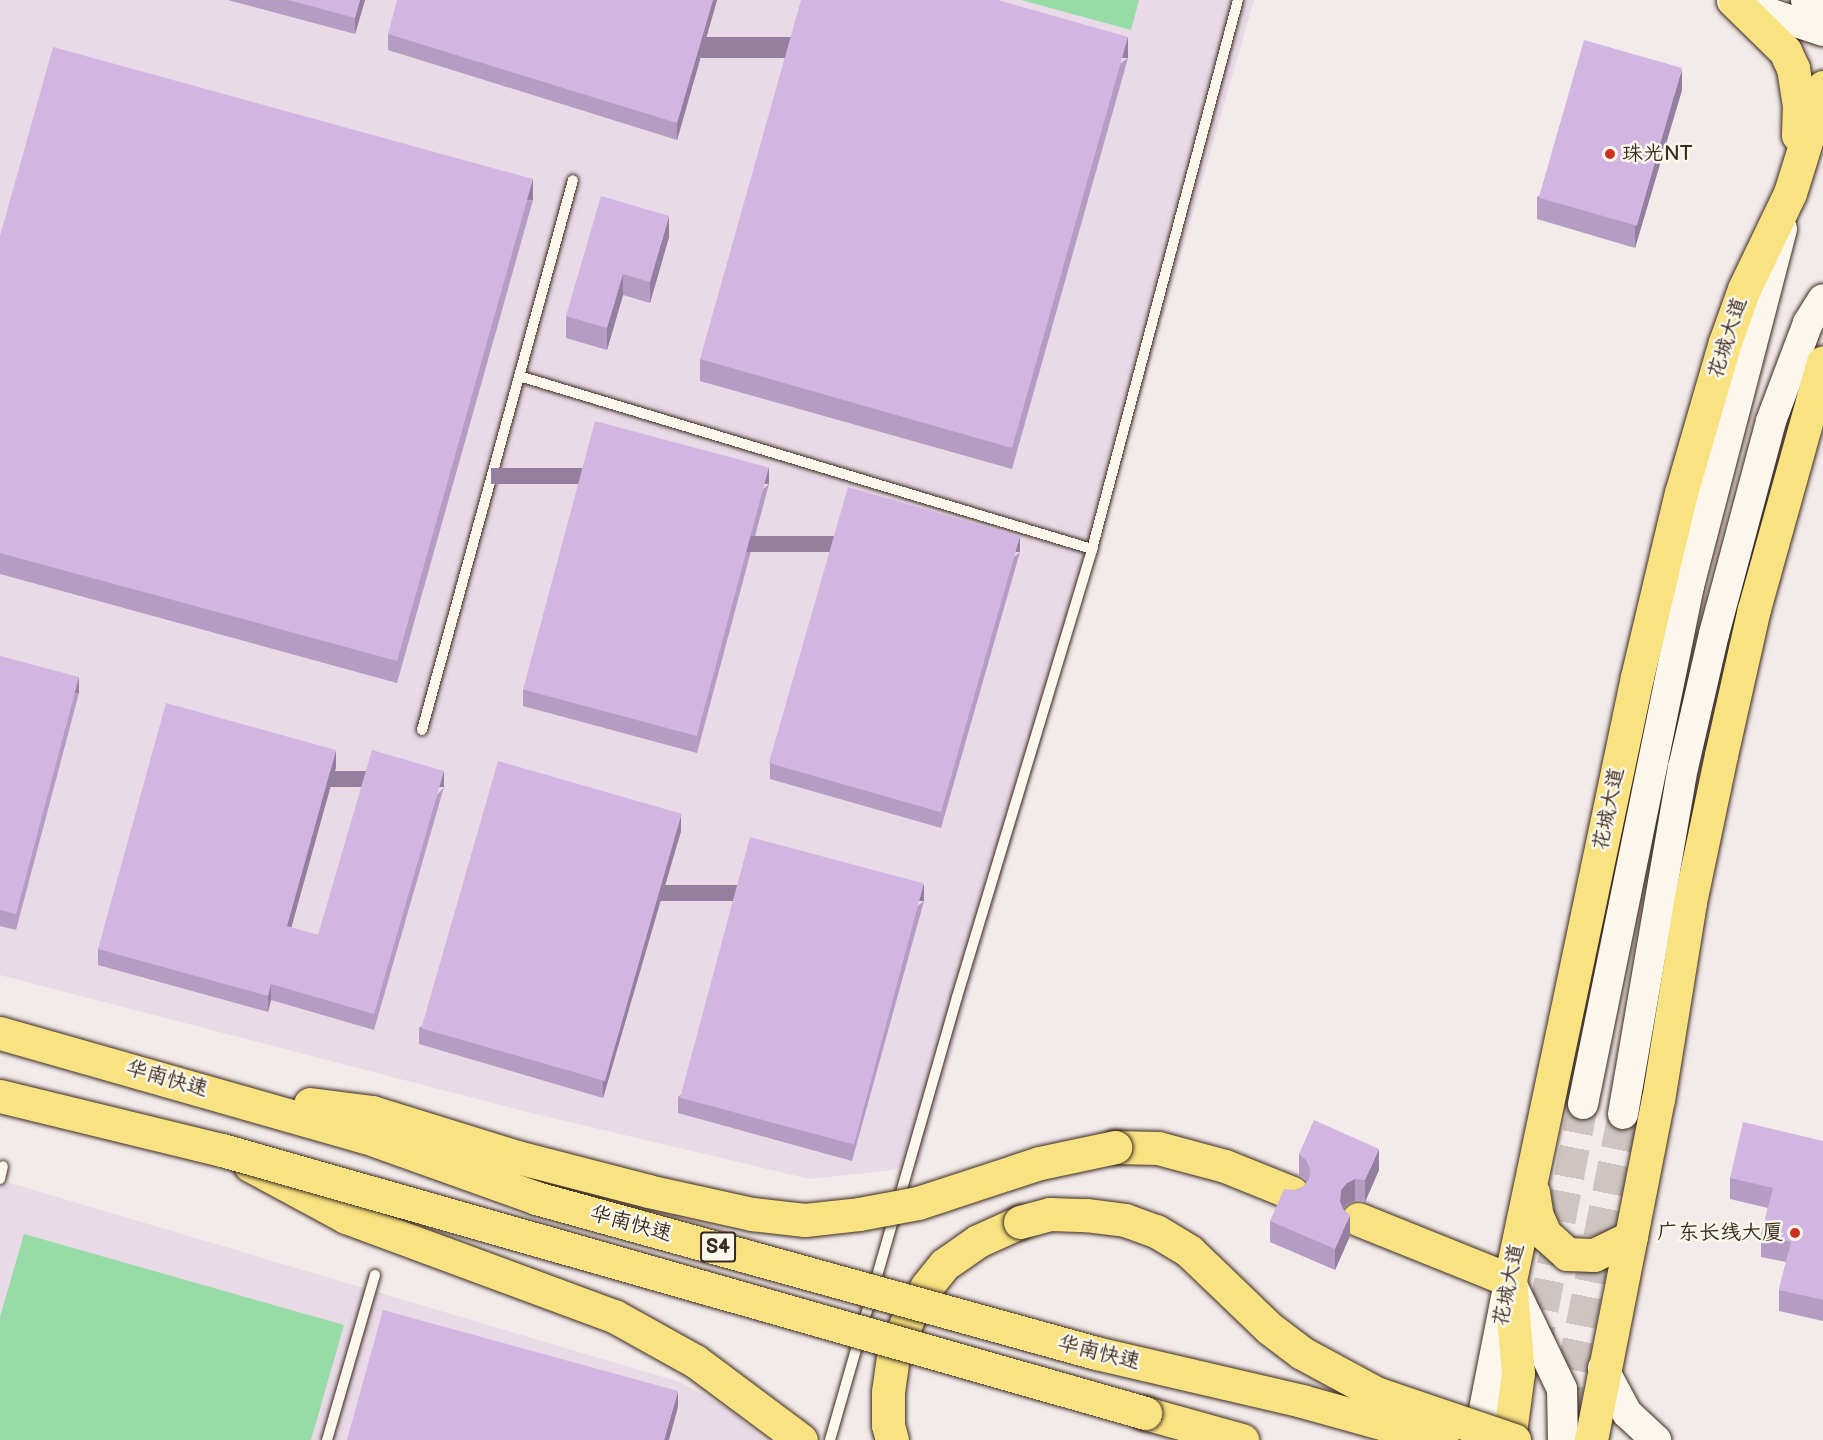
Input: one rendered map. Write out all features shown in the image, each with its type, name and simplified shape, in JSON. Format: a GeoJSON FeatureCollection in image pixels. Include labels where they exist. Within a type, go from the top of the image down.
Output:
{"type":"FeatureCollection","features":[{"type":"Feature","properties":{"kind":"main road"},"geometry":{"type":"LineString","coordinates":[[1732,1],[1785,51],[1792,68],[1799,104],[1790,193]]}},
{"type":"Feature","properties":{"kind":"main road","name":"花城大道"},"geometry":{"type":"LineString","coordinates":[[1510,1280],[1622,747],[1681,493],[1725,342],[1744,289],[1790,193],[1823,87]]}},
{"type":"Feature","properties":{"kind":"main road"},"geometry":{"type":"LineString","coordinates":[[1591,1440],[1603,1368],[1631,1237],[1690,902],[1721,755],[1754,609],[1823,362]]}},
{"type":"Feature","properties":{"kind":"main road","name":"华南快速"},"geometry":{"type":"LineString","coordinates":[[0,1033],[366,1137],[536,1198],[1096,1353],[1302,1401],[1442,1440]]}},
{"type":"Feature","properties":{"kind":"main road"},"geometry":{"type":"LineString","coordinates":[[213,1092],[372,1112],[517,1157],[648,1191],[752,1214],[805,1220],[860,1214],[918,1203],[1040,1163],[1115,1147],[1158,1148],[1226,1166],[1292,1192]]}},
{"type":"Feature","properties":{"kind":"main road","name":"华南快速"},"geometry":{"type":"LineString","coordinates":[[0,1096],[222,1150],[1242,1440]]}},
{"type":"Feature","properties":{"kind":"main road"},"geometry":{"type":"LineString","coordinates":[[222,1150],[346,1217],[614,1316],[696,1360],[801,1440]]}},
{"type":"Feature","properties":{"kind":"main road"},"geometry":{"type":"LineString","coordinates":[[1532,1184],[1537,1216],[1545,1234],[1567,1254],[1594,1255],[1631,1237]]}},
{"type":"Feature","properties":{"kind":"main road"},"geometry":{"type":"LineString","coordinates":[[891,1440],[888,1425],[888,1392],[893,1355],[909,1316],[927,1286],[945,1264],[978,1241],[1020,1222],[1050,1214],[1086,1215],[1125,1220],[1156,1231],[1190,1251],[1269,1328],[1302,1353],[1376,1393],[1514,1440]]}},
{"type":"Feature","properties":{"kind":"main road"},"geometry":{"type":"LineString","coordinates":[[1358,1219],[1510,1280],[1518,1372],[1509,1440]]}},
{"type":"Feature","properties":{"kind":"main road"},"geometry":{"type":"LineString","coordinates":[[1145,1413],[1214,1440]]}},
{"type":"Feature","properties":{"kind":"street"},"geometry":{"type":"LineString","coordinates":[[1806,0],[1823,5]]}},
{"type":"Feature","properties":{"kind":"street"},"geometry":{"type":"LineString","coordinates":[[1732,1],[1823,31]]}},
{"type":"Feature","properties":{"kind":"street","name":"花城大道"},"geometry":{"type":"LineString","coordinates":[[1583,1104],[1689,586],[1790,193]]}},
{"type":"Feature","properties":{"kind":"street"},"geometry":{"type":"LineString","coordinates":[[1623,1113],[1683,768],[1714,634],[1771,422],[1808,323],[1823,299]]}},
{"type":"Feature","properties":{"kind":"street"},"geometry":{"type":"LineString","coordinates":[[1510,1280],[1562,1389],[1563,1440]]}},
{"type":"Feature","properties":{"kind":"street","name":"花城大道"},"geometry":{"type":"LineString","coordinates":[[1478,1440],[1510,1280]]}},
{"type":"Feature","properties":{"kind":"street"},"geometry":{"type":"LineString","coordinates":[[1603,1368],[1627,1413],[1656,1440]]}},
{"type":"Feature","properties":{"kind":"lane"},"geometry":{"type":"LineString","coordinates":[[830,1440],[957,997],[1092,549],[1238,0]]}},
{"type":"Feature","properties":{"kind":"lane"},"geometry":{"type":"LineString","coordinates":[[422,730],[573,180]]}},
{"type":"Feature","properties":{"kind":"lane"},"geometry":{"type":"LineString","coordinates":[[519,376],[1092,549]]}},
{"type":"Feature","properties":{"kind":"lane"},"geometry":{"type":"LineString","coordinates":[[0,1179],[3,1166]]}},
{"type":"Feature","properties":{"kind":"lane"},"geometry":{"type":"LineString","coordinates":[[327,1440],[375,1275]]}},
{"type":"Feature","properties":{"kind":"shaded area"},"geometry":{"type":"Polygon","coordinates":[[[0,0],[1254,0],[920,1163],[885,1171],[810,1179],[523,1111],[0,975],[0,0]]]}},
{"type":"Feature","properties":{"kind":"shaded area"},"geometry":{"type":"Polygon","coordinates":[[[0,1180],[680,1382],[729,1409],[765,1440],[0,1440],[0,1180]]]}},
{"type":"Feature","properties":{"kind":"green space"},"geometry":{"type":"Polygon","coordinates":[[[1021,0],[1139,0],[1131,30],[1021,0]]]}},
{"type":"Feature","properties":{"kind":"green space"},"geometry":{"type":"Polygon","coordinates":[[[24,1234],[344,1325],[311,1440],[0,1440],[0,1317],[24,1234]]]}},
{"type":"Feature","properties":{"kind":"building"},"geometry":{"type":"Polygon","coordinates":[[[288,0],[360,0],[355,18],[288,0]]]}},
{"type":"Feature","properties":{"kind":"building"},"geometry":{"type":"Polygon","coordinates":[[[397,0],[713,0],[677,123],[388,34],[397,0]]]}},
{"type":"Feature","properties":{"kind":"building"},"geometry":{"type":"Polygon","coordinates":[[[801,0],[998,0],[1128,37],[1012,448],[700,359],[801,0]]]}},
{"type":"Feature","properties":{"kind":"building","name":"珠光NT"},"geometry":{"type":"Polygon","coordinates":[[[1584,40],[1682,68],[1637,226],[1539,198],[1584,40]]]}},
{"type":"Feature","properties":{"kind":"building"},"geometry":{"type":"Polygon","coordinates":[[[53,47],[533,179],[397,661],[0,553],[0,236],[53,47]]]}},
{"type":"Feature","properties":{"kind":"building"},"geometry":{"type":"Polygon","coordinates":[[[601,196],[669,216],[650,282],[623,274],[607,328],[566,316],[601,196]]]}},
{"type":"Feature","properties":{"kind":"building"},"geometry":{"type":"Polygon","coordinates":[[[595,421],[769,468],[697,736],[523,690],[595,421]]]}},
{"type":"Feature","properties":{"kind":"building"},"geometry":{"type":"Polygon","coordinates":[[[848,487],[1020,536],[941,812],[769,763],[848,487]]]}},
{"type":"Feature","properties":{"kind":"building"},"geometry":{"type":"Polygon","coordinates":[[[0,656],[79,677],[16,914],[0,910],[0,656]]]}},
{"type":"Feature","properties":{"kind":"building"},"geometry":{"type":"Polygon","coordinates":[[[166,703],[336,750],[287,926],[318,935],[372,750],[444,771],[374,1014],[271,984],[268,996],[98,949],[166,703]]]}},
{"type":"Feature","properties":{"kind":"building"},"geometry":{"type":"Polygon","coordinates":[[[498,761],[682,814],[605,1081],[421,1028],[498,761]]]}},
{"type":"Feature","properties":{"kind":"building"},"geometry":{"type":"Polygon","coordinates":[[[750,837],[924,884],[854,1144],[680,1098],[750,837]]]}},
{"type":"Feature","properties":{"kind":"building"},"geometry":{"type":"Polygon","coordinates":[[[1314,1120],[1379,1149],[1365,1180],[1355,1179],[1341,1190],[1340,1201],[1343,1209],[1350,1215],[1335,1249],[1270,1221],[1284,1189],[1295,1190],[1303,1187],[1309,1179],[1310,1169],[1306,1160],[1299,1154],[1314,1120]]]}},
{"type":"Feature","properties":{"kind":"building","name":"广东长线大厦"},"geometry":{"type":"Polygon","coordinates":[[[1743,1122],[1823,1141],[1823,1300],[1779,1290],[1791,1242],[1761,1235],[1773,1188],[1730,1178],[1743,1122]]]}},
{"type":"Feature","properties":{"kind":"building"},"geometry":{"type":"Polygon","coordinates":[[[383,1310],[678,1391],[664,1440],[347,1440],[383,1310]]]}},
{"type":"Feature","properties":{"kind":"tunnel"},"geometry":{"type":"LineString","coordinates":[[1535,1354],[1583,1104]]}},
{"type":"Feature","properties":{"kind":"tunnel"},"geometry":{"type":"LineString","coordinates":[[1563,1414],[1623,1114]]}},
{"type":"Feature","properties":{"kind":"place","name":"珠光NT"},"geometry":{"type":"Point","coordinates":[1610,154]}},
{"type":"Feature","properties":{"kind":"place","name":"广东长线大厦"},"geometry":{"type":"Point","coordinates":[1795,1233]}}]}
